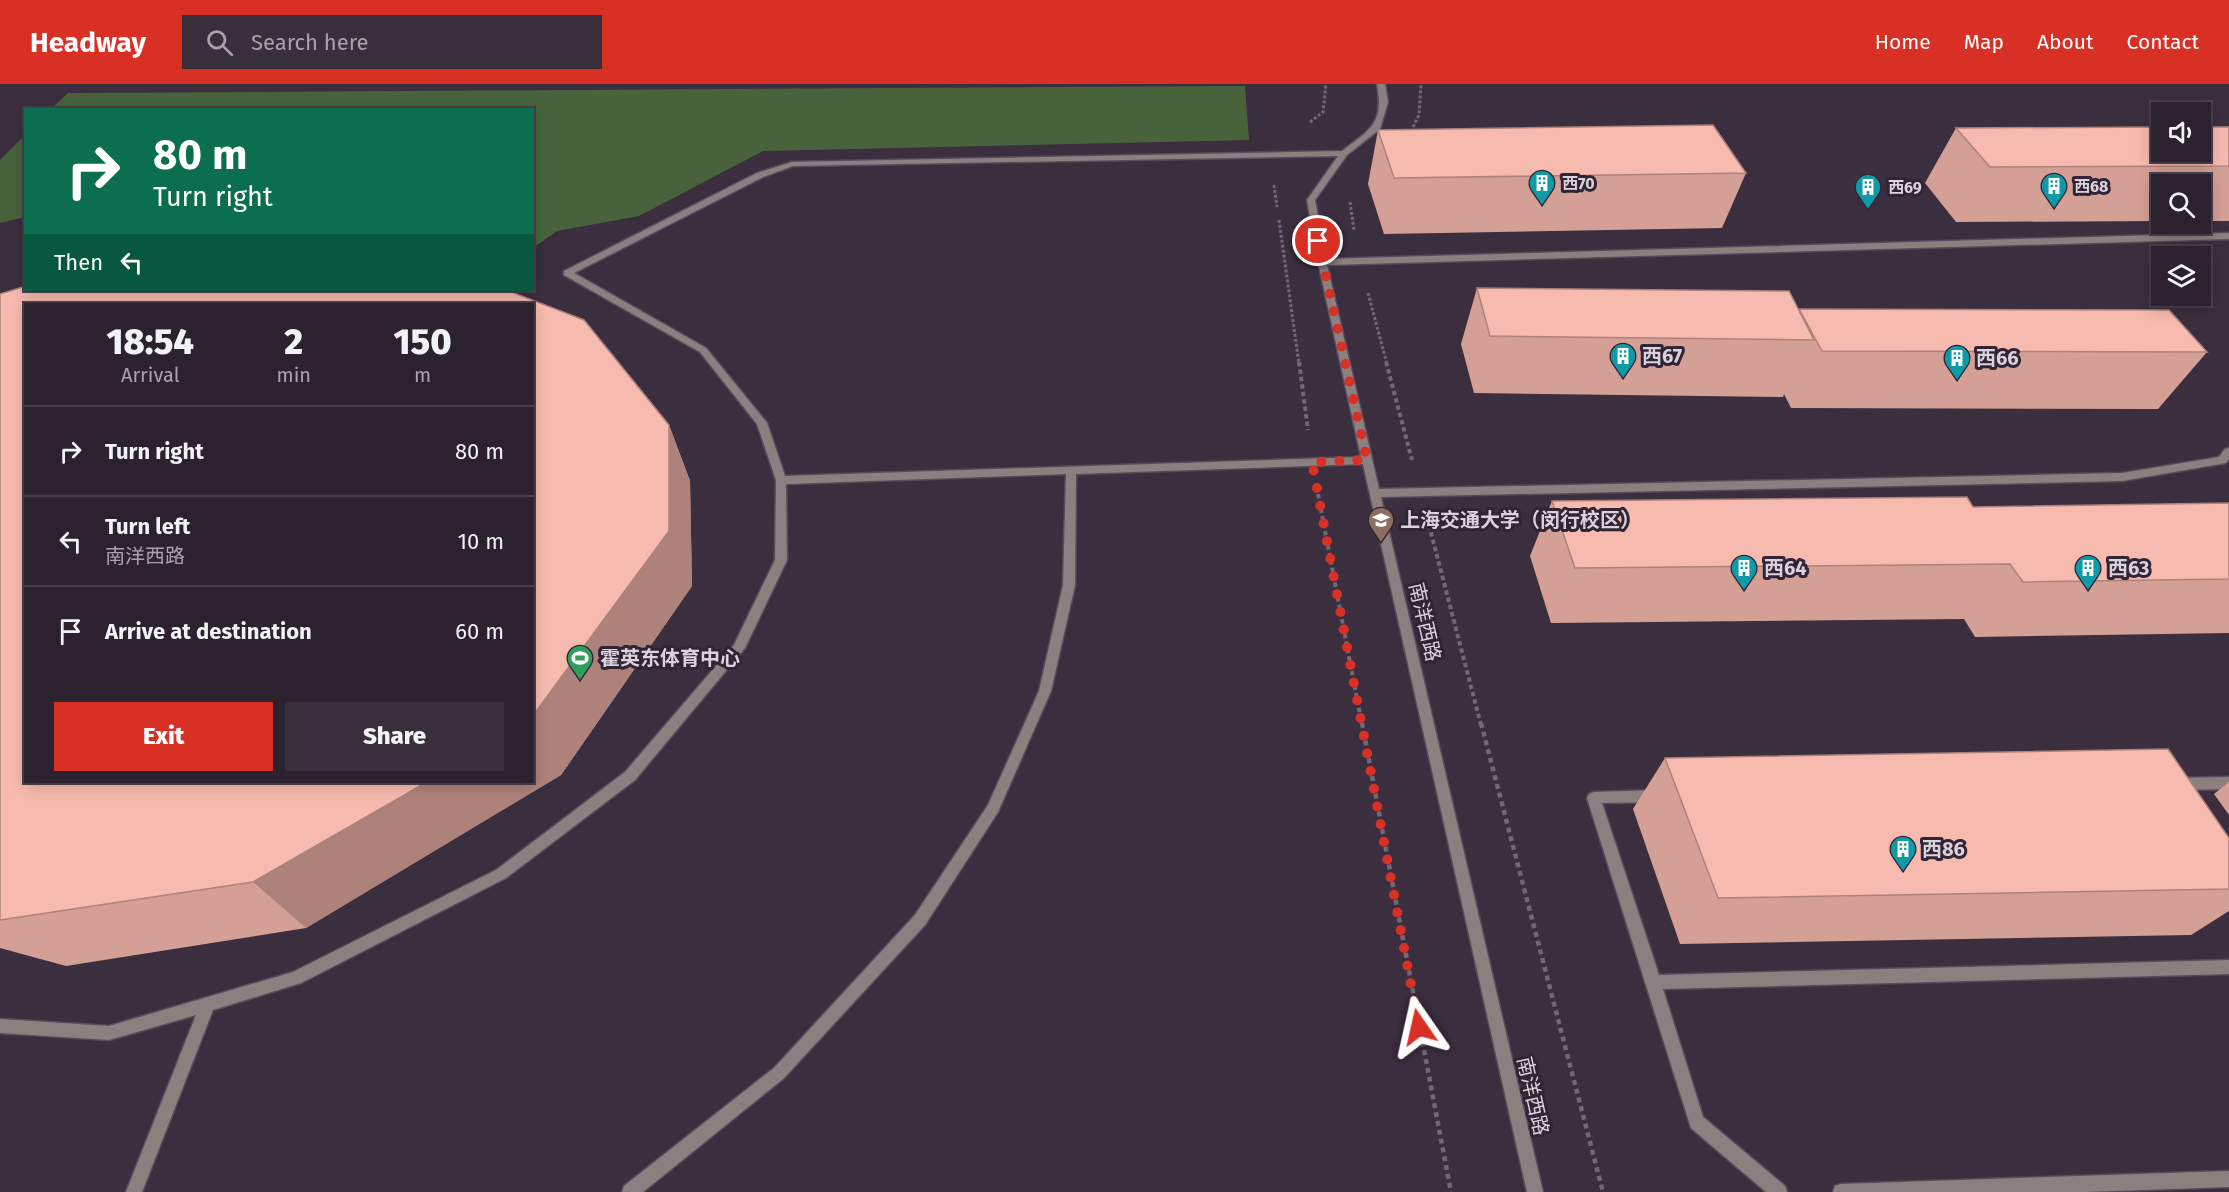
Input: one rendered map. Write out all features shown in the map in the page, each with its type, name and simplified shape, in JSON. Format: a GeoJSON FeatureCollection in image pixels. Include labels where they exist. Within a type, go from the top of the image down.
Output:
{"type":"FeatureCollection","features":[{"type":"Feature","properties":{"kind":"lane","name":"南洋西路"},"geometry":{"type":"LineString","coordinates":[[1381,84],[1384,102],[1376,129],[1344,153],[1311,200],[1322,262],[1535,1192]]}},
{"type":"Feature","properties":{"kind":"lane"},"geometry":{"type":"LineString","coordinates":[[0,1026],[109,1033],[296,978],[501,874],[630,776],[739,648],[781,560],[781,480],[762,423],[703,350],[567,273],[760,174],[792,164],[1344,153]]}},
{"type":"Feature","properties":{"kind":"lane"},"geometry":{"type":"LineString","coordinates":[[1322,262],[2229,236]]}},
{"type":"Feature","properties":{"kind":"lane"},"geometry":{"type":"LineString","coordinates":[[1375,493],[2122,477],[2222,460],[2229,452]]}},
{"type":"Feature","properties":{"kind":"lane"},"geometry":{"type":"LineString","coordinates":[[781,480],[1367,460]]}},
{"type":"Feature","properties":{"kind":"lane"},"geometry":{"type":"LineString","coordinates":[[630,1192],[779,1073],[920,920],[993,808],[1045,691],[1069,585],[1071,471]]}},
{"type":"Feature","properties":{"kind":"lane"},"geometry":{"type":"LineString","coordinates":[[2157,784],[2229,783]]}},
{"type":"Feature","properties":{"kind":"lane"},"geometry":{"type":"LineString","coordinates":[[1678,796],[1594,798],[1697,1122],[1779,1192]]}},
{"type":"Feature","properties":{"kind":"lane"},"geometry":{"type":"LineString","coordinates":[[1654,982],[2229,967]]}},
{"type":"Feature","properties":{"kind":"lane"},"geometry":{"type":"LineString","coordinates":[[134,1192],[207,1005]]}},
{"type":"Feature","properties":{"kind":"lane"},"geometry":{"type":"LineString","coordinates":[[1841,1192],[2229,1179]]}},
{"type":"Feature","properties":{"kind":"path"},"geometry":{"type":"LineString","coordinates":[[1326,84],[1323,112],[1270,154],[1312,462],[1451,1192]]}},
{"type":"Feature","properties":{"kind":"path"},"geometry":{"type":"LineString","coordinates":[[1408,134],[1419,115],[1421,84]]}},
{"type":"Feature","properties":{"kind":"path"},"geometry":{"type":"LineString","coordinates":[[1349,199],[1360,261],[1603,1192]]}},
{"type":"Feature","properties":{"kind":"green space"},"geometry":{"type":"Polygon","coordinates":[[[1245,86],[1249,140],[763,151],[639,216],[557,231],[534,247],[534,108],[52,108],[68,93],[1245,86]]]}},
{"type":"Feature","properties":{"kind":"green space"},"geometry":{"type":"Polygon","coordinates":[[[24,136],[24,217],[0,223],[0,160],[24,136]]]}},
{"type":"Feature","properties":{"kind":"building"},"geometry":{"type":"Polygon","coordinates":[[[1713,125],[1746,173],[1394,178],[1378,130],[1713,125]]]}},
{"type":"Feature","properties":{"kind":"building"},"geometry":{"type":"Polygon","coordinates":[[[2151,127],[2151,162],[2211,162],[2211,127],[2229,127],[2229,166],[1990,167],[1956,128],[2151,127]]]}},
{"type":"Feature","properties":{"kind":"building","name":"霍英东体育中心"},"geometry":{"type":"Polygon","coordinates":[[[24,287],[24,291],[509,291],[584,320],[669,425],[669,531],[534,714],[534,303],[24,303],[24,783],[425,783],[253,882],[0,920],[0,294],[24,287]]]}},
{"type":"Feature","properties":{"kind":"building"},"geometry":{"type":"Polygon","coordinates":[[[1477,288],[1789,291],[1814,340],[1490,336],[1477,288]]]}},
{"type":"Feature","properties":{"kind":"building"},"geometry":{"type":"Polygon","coordinates":[[[1799,309],[2169,310],[2207,352],[1822,351],[1799,309]]]}},
{"type":"Feature","properties":{"kind":"building"},"geometry":{"type":"Polygon","coordinates":[[[1967,497],[1973,507],[2229,503],[2229,579],[2023,582],[2010,564],[1575,568],[1552,501],[1967,497]]]}},
{"type":"Feature","properties":{"kind":"building"},"geometry":{"type":"Polygon","coordinates":[[[2168,749],[2229,838],[2229,889],[1718,898],[1665,758],[2168,749]]]}},
{"type":"Feature","properties":{"kind":"place","name":"西70"},"geometry":{"type":"Point","coordinates":[1542,206]}},
{"type":"Feature","properties":{"kind":"place","name":"西68"},"geometry":{"type":"Point","coordinates":[2054,209]}},
{"type":"Feature","properties":{"kind":"place","name":"西69"},"geometry":{"type":"Point","coordinates":[1868,210]}},
{"type":"Feature","properties":{"kind":"place","name":"西67"},"geometry":{"type":"Point","coordinates":[1623,379]}},
{"type":"Feature","properties":{"kind":"place","name":"西66"},"geometry":{"type":"Point","coordinates":[1957,381]}},
{"type":"Feature","properties":{"kind":"place","name":"上海交通大学（闵行校区）"},"geometry":{"type":"Point","coordinates":[1381,543]}},
{"type":"Feature","properties":{"kind":"place","name":"西64"},"geometry":{"type":"Point","coordinates":[1744,591]}},
{"type":"Feature","properties":{"kind":"place","name":"西63"},"geometry":{"type":"Point","coordinates":[2088,591]}},
{"type":"Feature","properties":{"kind":"place","name":"霍英东体育中心"},"geometry":{"type":"Point","coordinates":[580,681]}},
{"type":"Feature","properties":{"kind":"place","name":"西86"},"geometry":{"type":"Point","coordinates":[1903,872]}},
{"type":"Feature","properties":{"kind":"route"},"geometry":{"type":"LineString","coordinates":[[1318,241],[1367,460],[1312,462],[1419,1027]]}}]}
